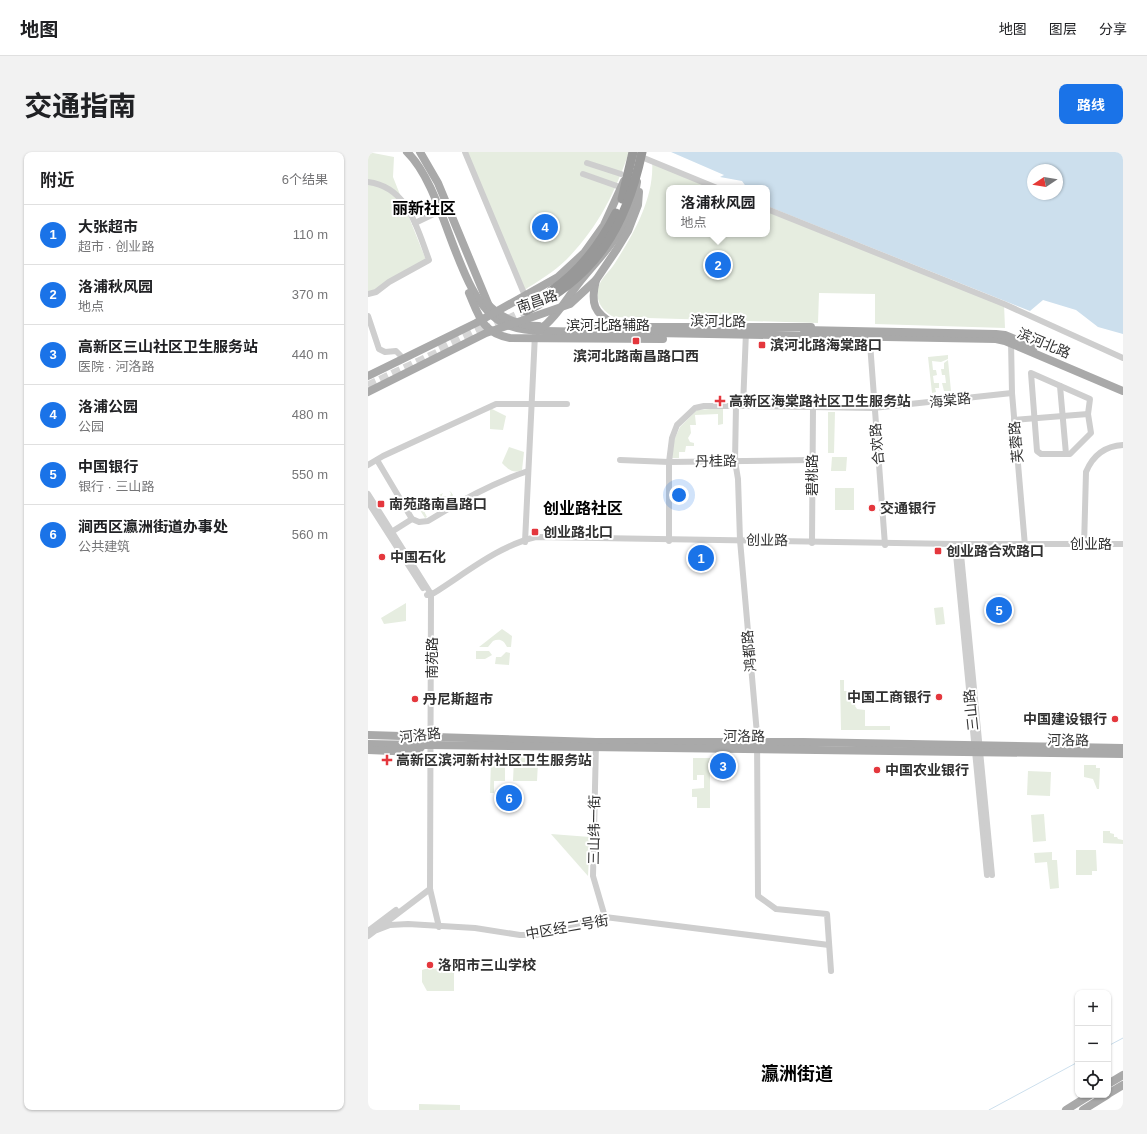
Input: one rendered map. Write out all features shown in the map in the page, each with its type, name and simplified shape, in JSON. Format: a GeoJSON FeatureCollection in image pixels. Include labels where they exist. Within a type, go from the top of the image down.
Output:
{"type":"FeatureCollection","features":[{"type":"Feature","properties":{"kind":"highway"},"geometry":{"type":"LineString","coordinates":[[525,309],[548,301],[566,288],[599,256],[616,227],[629,198],[634,166],[633,152]]}},
{"type":"Feature","properties":{"kind":"highway"},"geometry":{"type":"LineString","coordinates":[[634,166],[642,152]]}},
{"type":"Feature","properties":{"kind":"main road","name":"滨河北路辅路"},"geometry":{"type":"LineString","coordinates":[[400,152],[417,167],[441,211],[481,319],[491,331],[498,336],[510,338],[746,340],[900,344],[929,336]]}},
{"type":"Feature","properties":{"kind":"main road","name":"滨河北路"},"geometry":{"type":"LineString","coordinates":[[407,152],[419,168],[430,188],[478,299],[493,317],[504,324],[518,329],[544,331],[901,335]]}},
{"type":"Feature","properties":{"kind":"main road","name":"滨河北路"},"geometry":{"type":"LineString","coordinates":[[414,152],[421,161],[434,185],[481,295],[487,304],[498,313],[517,323],[535,326],[929,336],[996,334],[1123,386]]}},
{"type":"Feature","properties":{"kind":"main road"},"geometry":{"type":"LineString","coordinates":[[420,152],[438,183],[479,285],[493,313]]}},
{"type":"Feature","properties":{"kind":"main road"},"geometry":{"type":"LineString","coordinates":[[430,188],[478,313],[491,327],[497,331],[507,334],[527,335],[539,331],[554,318],[579,283],[606,253],[618,236],[632,205],[636,192],[634,166]]}},
{"type":"Feature","properties":{"kind":"main road","name":"南昌路"},"geometry":{"type":"LineString","coordinates":[[368,376],[493,313],[558,277],[574,264],[604,225],[634,166]]}},
{"type":"Feature","properties":{"kind":"main road","name":"南昌路"},"geometry":{"type":"LineString","coordinates":[[368,392],[491,331],[570,304],[596,280],[628,231],[638,205],[640,188],[634,166]]}},
{"type":"Feature","properties":{"kind":"main road"},"geometry":{"type":"LineString","coordinates":[[596,280],[592,297],[593,304],[598,314],[615,326]]}},
{"type":"Feature","properties":{"kind":"main road","name":"滨河北路辅路"},"geometry":{"type":"LineString","coordinates":[[493,313],[510,324],[535,329],[615,326],[902,327],[929,336]]}},
{"type":"Feature","properties":{"kind":"main road","name":"滨河北路"},"geometry":{"type":"LineString","coordinates":[[1011,340],[1123,391]]}},
{"type":"Feature","properties":{"kind":"main road","name":"河洛路"},"geometry":{"type":"LineString","coordinates":[[368,735],[397,737],[428,743],[978,749],[1123,748]]}},
{"type":"Feature","properties":{"kind":"main road","name":"河洛路"},"geometry":{"type":"LineString","coordinates":[[368,739],[397,737]]}},
{"type":"Feature","properties":{"kind":"main road"},"geometry":{"type":"LineString","coordinates":[[368,744],[428,743]]}},
{"type":"Feature","properties":{"kind":"main road","name":"河洛路"},"geometry":{"type":"LineString","coordinates":[[368,750],[417,752],[428,743]]}},
{"type":"Feature","properties":{"kind":"main road","name":"河洛路"},"geometry":{"type":"LineString","coordinates":[[978,749],[1123,754]]}},
{"type":"Feature","properties":{"kind":"main road"},"geometry":{"type":"LineString","coordinates":[[1111,1082],[1123,1075]]}},
{"type":"Feature","properties":{"kind":"main road"},"geometry":{"type":"LineString","coordinates":[[1111,1092],[1123,1085]]}},
{"type":"Feature","properties":{"kind":"main road"},"geometry":{"type":"LineString","coordinates":[[1066,1110],[1085,1098]]}},
{"type":"Feature","properties":{"kind":"main road"},"geometry":{"type":"LineString","coordinates":[[1083,1110],[1102,1098]]}},
{"type":"Feature","properties":{"kind":"street"},"geometry":{"type":"LineString","coordinates":[[464,152],[523,291]]}},
{"type":"Feature","properties":{"kind":"street"},"geometry":{"type":"LineString","coordinates":[[630,152],[710,185]]}},
{"type":"Feature","properties":{"kind":"street"},"geometry":{"type":"LineString","coordinates":[[587,162],[621,174]]}},
{"type":"Feature","properties":{"kind":"street"},"geometry":{"type":"LineString","coordinates":[[583,174],[617,186]]}},
{"type":"Feature","properties":{"kind":"street"},"geometry":{"type":"LineString","coordinates":[[368,182],[378,183],[391,189],[404,201],[415,223],[429,260],[389,282],[376,292],[368,294]]}},
{"type":"Feature","properties":{"kind":"street"},"geometry":{"type":"LineString","coordinates":[[770,210],[1004,304],[1123,358]]}},
{"type":"Feature","properties":{"kind":"street"},"geometry":{"type":"LineString","coordinates":[[415,223],[441,211]]}},
{"type":"Feature","properties":{"kind":"street"},"geometry":{"type":"LineString","coordinates":[[368,316],[379,349],[385,352],[396,351],[400,355]]}},
{"type":"Feature","properties":{"kind":"street"},"geometry":{"type":"LineString","coordinates":[[744,406],[747,327]]}},
{"type":"Feature","properties":{"kind":"street"},"geometry":{"type":"LineString","coordinates":[[525,541],[535,329]]}},
{"type":"Feature","properties":{"kind":"street","name":"芙蓉路"},"geometry":{"type":"LineString","coordinates":[[1011,340],[1012,392],[1024,545]]}},
{"type":"Feature","properties":{"kind":"street","name":"合欢路"},"geometry":{"type":"LineString","coordinates":[[870,343],[885,544]]}},
{"type":"Feature","properties":{"kind":"street"},"geometry":{"type":"LineString","coordinates":[[1031,372],[1090,399],[1088,414],[1091,433],[1070,454],[1041,454],[1036,451],[1031,372]]}},
{"type":"Feature","properties":{"kind":"street"},"geometry":{"type":"LineString","coordinates":[[1060,386],[1066,454]]}},
{"type":"Feature","properties":{"kind":"street","name":"海棠路"},"geometry":{"type":"LineString","coordinates":[[669,540],[669,462],[672,438],[677,425],[695,408],[704,406],[744,406],[874,408],[1012,392]]}},
{"type":"Feature","properties":{"kind":"street"},"geometry":{"type":"LineString","coordinates":[[368,466],[377,460],[496,404],[567,404]]}},
{"type":"Feature","properties":{"kind":"street","name":"鸿都路"},"geometry":{"type":"LineString","coordinates":[[736,406],[735,461],[738,480],[740,541],[758,746],[758,896],[776,909],[827,914],[829,945]]}},
{"type":"Feature","properties":{"kind":"street","name":"碧桃路"},"geometry":{"type":"LineString","coordinates":[[812,542],[813,407]]}},
{"type":"Feature","properties":{"kind":"street"},"geometry":{"type":"LineString","coordinates":[[1014,420],[1088,414]]}},
{"type":"Feature","properties":{"kind":"street"},"geometry":{"type":"LineString","coordinates":[[1084,545],[1086,472],[1089,464],[1095,456],[1105,449],[1123,445]]}},
{"type":"Feature","properties":{"kind":"street"},"geometry":{"type":"LineString","coordinates":[[377,460],[412,519],[420,522],[428,521],[502,479],[528,471]]}},
{"type":"Feature","properties":{"kind":"street","name":"丹桂路"},"geometry":{"type":"LineString","coordinates":[[620,460],[669,462],[812,460]]}},
{"type":"Feature","properties":{"kind":"street"},"geometry":{"type":"LineString","coordinates":[[368,494],[393,532],[430,596]]}},
{"type":"Feature","properties":{"kind":"street"},"geometry":{"type":"LineString","coordinates":[[368,502],[430,596]]}},
{"type":"Feature","properties":{"kind":"street"},"geometry":{"type":"LineString","coordinates":[[393,532],[412,519]]}},
{"type":"Feature","properties":{"kind":"street","name":"创业路"},"geometry":{"type":"LineString","coordinates":[[430,596],[502,552],[536,537],[885,544],[1123,546]]}},
{"type":"Feature","properties":{"kind":"street","name":"三山路"},"geometry":{"type":"LineString","coordinates":[[958,545],[989,875]]}},
{"type":"Feature","properties":{"kind":"street","name":"南苑路"},"geometry":{"type":"LineString","coordinates":[[430,596],[428,889],[437,927]]}},
{"type":"Feature","properties":{"kind":"street","name":"三山纬一街"},"geometry":{"type":"LineString","coordinates":[[596,745],[593,876],[605,917]]}},
{"type":"Feature","properties":{"kind":"street"},"geometry":{"type":"LineString","coordinates":[[368,936],[428,889]]}},
{"type":"Feature","properties":{"kind":"street"},"geometry":{"type":"LineString","coordinates":[[368,931],[428,889]]}},
{"type":"Feature","properties":{"kind":"street","name":"中区经二号街"},"geometry":{"type":"LineString","coordinates":[[377,930],[390,925],[408,924],[437,927],[475,928],[520,935],[536,935],[605,917],[829,945]]}},
{"type":"Feature","properties":{"kind":"street"},"geometry":{"type":"LineString","coordinates":[[829,945],[831,971]]}},
{"type":"Feature","properties":{"kind":"shaded area"},"geometry":{"type":"Polygon","coordinates":[[[368,152],[394,157],[393,177],[426,260],[374,291],[368,293],[368,152]]]}},
{"type":"Feature","properties":{"kind":"shaded area"},"geometry":{"type":"Polygon","coordinates":[[[465,152],[629,152],[618,182],[604,210],[587,236],[566,260],[546,276],[523,291],[465,152]]]}},
{"type":"Feature","properties":{"kind":"shaded area"},"geometry":{"type":"Polygon","coordinates":[[[652,160],[710,185],[666,185],[666,237],[770,237],[770,210],[1004,304],[1005,328],[875,324],[875,294],[819,293],[818,323],[614,317],[606,312],[601,306],[597,293],[598,288],[636,227],[647,201],[652,174],[652,160]]]}},
{"type":"Feature","properties":{"kind":"shaded area"},"geometry":{"type":"Polygon","coordinates":[[[948,355],[948,359],[941,362],[932,361],[933,370],[936,370],[937,375],[933,376],[934,383],[939,383],[939,388],[935,388],[936,392],[932,393],[928,357],[948,355]]]}},
{"type":"Feature","properties":{"kind":"shaded area"},"geometry":{"type":"Polygon","coordinates":[[[948,360],[951,391],[944,391],[942,383],[946,383],[945,375],[942,375],[941,369],[944,369],[944,363],[948,360]]]}},
{"type":"Feature","properties":{"kind":"shaded area"},"geometry":{"type":"Polygon","coordinates":[[[490,408],[506,416],[503,430],[490,429],[490,408]]]}},
{"type":"Feature","properties":{"kind":"shaded area"},"geometry":{"type":"Polygon","coordinates":[[[723,408],[723,424],[718,425],[718,414],[695,415],[696,425],[690,425],[691,433],[688,438],[690,442],[694,443],[694,446],[686,446],[685,452],[679,452],[679,458],[672,458],[674,440],[680,427],[697,410],[723,408]]]}},
{"type":"Feature","properties":{"kind":"shaded area"},"geometry":{"type":"Polygon","coordinates":[[[828,412],[835,412],[834,453],[828,453],[828,412]]]}},
{"type":"Feature","properties":{"kind":"shaded area"},"geometry":{"type":"Polygon","coordinates":[[[509,447],[524,452],[522,470],[516,472],[511,471],[502,463],[509,447]]]}},
{"type":"Feature","properties":{"kind":"shaded area"},"geometry":{"type":"Polygon","coordinates":[[[832,457],[847,457],[846,471],[831,471],[832,457]]]}},
{"type":"Feature","properties":{"kind":"shaded area"},"geometry":{"type":"Polygon","coordinates":[[[835,488],[854,488],[854,510],[835,510],[835,488]]]}},
{"type":"Feature","properties":{"kind":"shaded area"},"geometry":{"type":"Polygon","coordinates":[[[449,491],[451,492],[453,495],[451,500],[454,496],[457,500],[440,510],[438,506],[450,501],[447,501],[443,496],[450,497],[451,493],[449,491]]]}},
{"type":"Feature","properties":{"kind":"shaded area"},"geometry":{"type":"Polygon","coordinates":[[[443,493],[440,499],[424,511],[427,517],[425,518],[418,507],[443,493]]]}},
{"type":"Feature","properties":{"kind":"shaded area"},"geometry":{"type":"Polygon","coordinates":[[[406,603],[406,621],[384,624],[381,618],[406,603]]]}},
{"type":"Feature","properties":{"kind":"shaded area"},"geometry":{"type":"Polygon","coordinates":[[[943,607],[945,624],[936,625],[934,608],[943,607]]]}},
{"type":"Feature","properties":{"kind":"shaded area"},"geometry":{"type":"Polygon","coordinates":[[[502,629],[512,636],[511,647],[507,647],[501,640],[497,640],[493,641],[488,647],[479,647],[502,629]]]}},
{"type":"Feature","properties":{"kind":"shaded area"},"geometry":{"type":"Polygon","coordinates":[[[476,651],[489,651],[492,655],[485,659],[476,659],[476,651]]]}},
{"type":"Feature","properties":{"kind":"shaded area"},"geometry":{"type":"Polygon","coordinates":[[[506,652],[510,653],[509,665],[495,664],[496,657],[501,657],[506,652]]]}},
{"type":"Feature","properties":{"kind":"shaded area"},"geometry":{"type":"Polygon","coordinates":[[[840,680],[844,680],[844,691],[858,691],[865,697],[865,701],[857,702],[855,706],[857,709],[865,710],[865,726],[890,726],[890,730],[841,730],[840,680]]]}},
{"type":"Feature","properties":{"kind":"shaded area"},"geometry":{"type":"Polygon","coordinates":[[[517,756],[548,757],[548,763],[538,763],[537,781],[513,781],[514,759],[516,759],[517,756]]]}},
{"type":"Feature","properties":{"kind":"shaded area"},"geometry":{"type":"Polygon","coordinates":[[[693,758],[710,758],[710,808],[697,808],[697,797],[692,797],[692,789],[704,788],[704,775],[697,775],[697,780],[693,780],[693,758]]]}},
{"type":"Feature","properties":{"kind":"shaded area"},"geometry":{"type":"Polygon","coordinates":[[[491,759],[505,760],[505,781],[494,781],[494,793],[490,793],[491,759]]]}},
{"type":"Feature","properties":{"kind":"shaded area"},"geometry":{"type":"Polygon","coordinates":[[[1084,765],[1096,765],[1096,768],[1100,768],[1099,789],[1097,789],[1093,779],[1084,777],[1084,765]]]}},
{"type":"Feature","properties":{"kind":"shaded area"},"geometry":{"type":"Polygon","coordinates":[[[1028,771],[1051,772],[1050,796],[1027,795],[1028,771]]]}},
{"type":"Feature","properties":{"kind":"shaded area"},"geometry":{"type":"Polygon","coordinates":[[[1044,814],[1046,841],[1033,842],[1031,815],[1044,814]]]}},
{"type":"Feature","properties":{"kind":"shaded area"},"geometry":{"type":"Polygon","coordinates":[[[1103,831],[1110,831],[1110,833],[1114,834],[1114,837],[1123,840],[1123,844],[1103,843],[1103,831]]]}},
{"type":"Feature","properties":{"kind":"shaded area"},"geometry":{"type":"Polygon","coordinates":[[[551,834],[590,837],[588,876],[551,834]]]}},
{"type":"Feature","properties":{"kind":"shaded area"},"geometry":{"type":"Polygon","coordinates":[[[1076,850],[1096,850],[1097,871],[1092,871],[1092,875],[1076,875],[1076,850]]]}},
{"type":"Feature","properties":{"kind":"shaded area"},"geometry":{"type":"Polygon","coordinates":[[[1052,852],[1052,860],[1057,860],[1059,888],[1050,889],[1047,862],[1035,863],[1034,853],[1052,852]]]}},
{"type":"Feature","properties":{"kind":"shaded area"},"geometry":{"type":"Polygon","coordinates":[[[454,968],[454,991],[427,991],[422,982],[422,970],[454,968]]]}},
{"type":"Feature","properties":{"kind":"shaded area"},"geometry":{"type":"Polygon","coordinates":[[[419,1104],[460,1105],[460,1110],[419,1110],[419,1104]]]}},
{"type":"Feature","properties":{"kind":"water"},"geometry":{"type":"Polygon","coordinates":[[[671,152],[1123,152],[1123,334],[1098,327],[1076,310],[1043,300],[1030,311],[770,207],[770,185],[745,185],[742,181],[720,177],[724,175],[671,152]]]}},
{"type":"Feature","properties":{"kind":"waterway"},"geometry":{"type":"LineString","coordinates":[[1111,1044],[1123,1038]]}},
{"type":"Feature","properties":{"kind":"waterway"},"geometry":{"type":"LineString","coordinates":[[989,1110],[1075,1064]]}},
{"type":"Feature","properties":{"kind":"tunnel"},"geometry":{"type":"LineString","coordinates":[[483,331],[526,311]]}},
{"type":"Feature","properties":{"kind":"tunnel"},"geometry":{"type":"LineString","coordinates":[[439,348],[487,325]]}},
{"type":"Feature","properties":{"kind":"tunnel"},"geometry":{"type":"LineString","coordinates":[[368,386],[446,349]]}},
{"type":"Feature","properties":{"kind":"place","name":"洛浦公园"},"geometry":{"type":"Point","coordinates":[545,227]}},
{"type":"Feature","properties":{"kind":"place","name":"洛浦秋风园"},"geometry":{"type":"Point","coordinates":[718,265]}},
{"type":"Feature","properties":{"kind":"place","name":"滨河北路南昌路口西"},"geometry":{"type":"Point","coordinates":[636,341]}},
{"type":"Feature","properties":{"kind":"place","name":"滨河北路海棠路口"},"geometry":{"type":"Point","coordinates":[762,345]}},
{"type":"Feature","properties":{"kind":"place","name":"高新区海棠路社区卫生服务站"},"geometry":{"type":"Point","coordinates":[720,401]}},
{"type":"Feature","properties":{"kind":"place","name":"南苑路南昌路口"},"geometry":{"type":"Point","coordinates":[381,504]}},
{"type":"Feature","properties":{"kind":"place","name":"交通银行"},"geometry":{"type":"Point","coordinates":[872,508]}},
{"type":"Feature","properties":{"kind":"place","name":"创业路北口"},"geometry":{"type":"Point","coordinates":[535,532]}},
{"type":"Feature","properties":{"kind":"place","name":"创业路合欢路口"},"geometry":{"type":"Point","coordinates":[938,551]}},
{"type":"Feature","properties":{"kind":"place","name":"中国石化"},"geometry":{"type":"Point","coordinates":[382,557]}},
{"type":"Feature","properties":{"kind":"place","name":"大张超市"},"geometry":{"type":"Point","coordinates":[701,558]}},
{"type":"Feature","properties":{"kind":"place","name":"中国银行"},"geometry":{"type":"Point","coordinates":[999,610]}},
{"type":"Feature","properties":{"kind":"place","name":"中国工商银行"},"geometry":{"type":"Point","coordinates":[939,697]}},
{"type":"Feature","properties":{"kind":"place","name":"丹尼斯超市"},"geometry":{"type":"Point","coordinates":[415,699]}},
{"type":"Feature","properties":{"kind":"place","name":"中国建设银行"},"geometry":{"type":"Point","coordinates":[1115,719]}},
{"type":"Feature","properties":{"kind":"place","name":"高新区滨河新村社区卫生服务站"},"geometry":{"type":"Point","coordinates":[387,760]}},
{"type":"Feature","properties":{"kind":"place","name":"高新区三山社区卫生服务站"},"geometry":{"type":"Point","coordinates":[723,766]}},
{"type":"Feature","properties":{"kind":"place","name":"中国农业银行"},"geometry":{"type":"Point","coordinates":[877,770]}},
{"type":"Feature","properties":{"kind":"place","name":"涧西区瀛洲街道办事处"},"geometry":{"type":"Point","coordinates":[509,798]}},
{"type":"Feature","properties":{"kind":"place","name":"洛阳市三山学校"},"geometry":{"type":"Point","coordinates":[430,965]}},
{"type":"Feature","properties":{"kind":"district","name":"丽新社区"},"geometry":{"type":"Point","coordinates":[424,208]}},
{"type":"Feature","properties":{"kind":"district","name":"创业路社区"},"geometry":{"type":"Point","coordinates":[583,508]}},
{"type":"Feature","properties":{"kind":"district","name":"瀛洲街道"},"geometry":{"type":"Point","coordinates":[797,1074]}}]}
